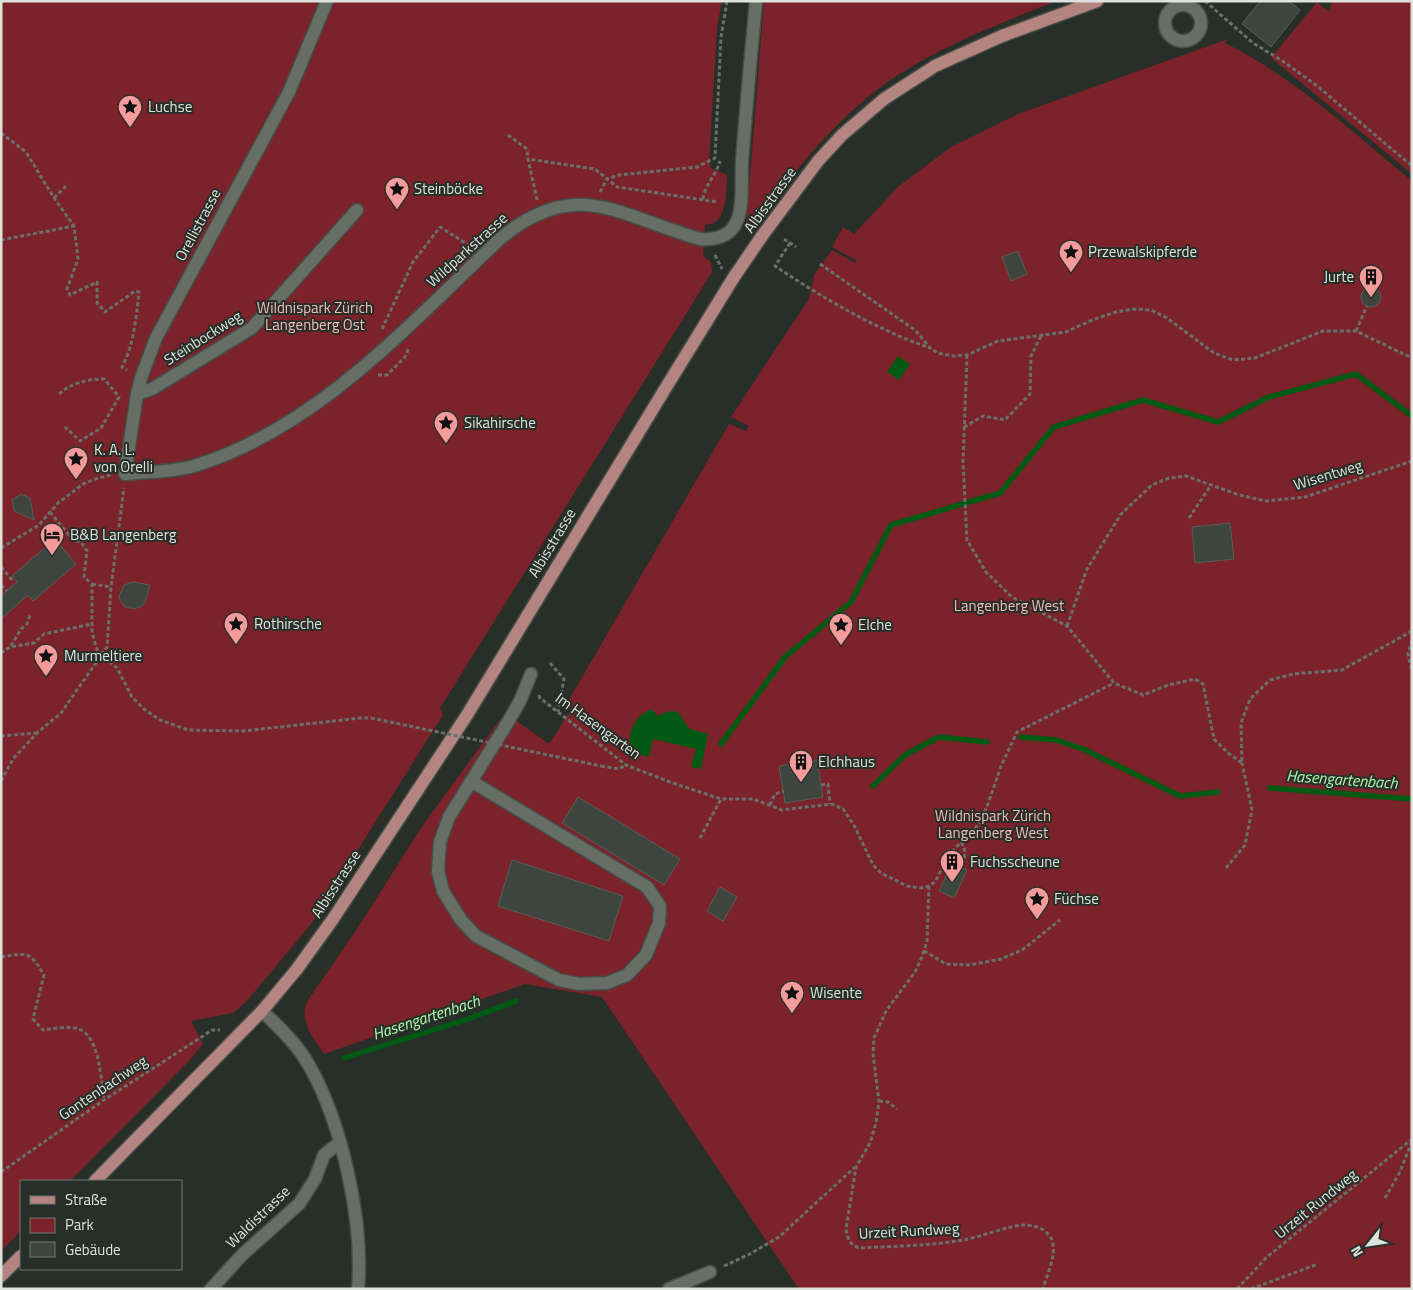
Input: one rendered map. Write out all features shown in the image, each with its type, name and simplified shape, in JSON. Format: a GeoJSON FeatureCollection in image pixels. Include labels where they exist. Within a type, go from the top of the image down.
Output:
{"type":"FeatureCollection","features":[{"type":"Feature","properties":{"kind":"main road","name":"Albisstrasse"},"geometry":{"type":"LineString","coordinates":[[96,1180],[262,1011],[297,969],[333,919],[467,715],[664,389],[730,285],[762,236],[818,161],[862,116],[906,84],[935,66],[1010,33],[1097,1]]}},
{"type":"Feature","properties":{"kind":"main road"},"geometry":{"type":"LineString","coordinates":[[1,1276],[20,1257]]}},
{"type":"Feature","properties":{"kind":"street","name":"Orellistrasse"},"geometry":{"type":"LineString","coordinates":[[125,474],[137,394],[156,338],[289,92],[327,1]]}},
{"type":"Feature","properties":{"kind":"street","name":"Wildparkstrasse"},"geometry":{"type":"LineString","coordinates":[[125,474],[165,471],[195,466],[237,450],[274,430],[315,404],[358,371],[515,226],[539,213],[562,206],[592,205],[609,208],[700,239],[712,240],[720,237],[732,228],[737,221],[740,209],[742,163],[756,1]]}},
{"type":"Feature","properties":{"kind":"street","name":"Steinbockweg"},"geometry":{"type":"LineString","coordinates":[[137,394],[152,389],[252,328],[357,210]]}},
{"type":"Feature","properties":{"kind":"street"},"geometry":{"type":"LineString","coordinates":[[472,781],[647,887],[660,906],[659,923],[646,955],[627,975],[607,983],[578,984],[558,980],[476,936],[461,920],[443,891],[438,871],[440,842],[449,817],[516,708],[531,674]]}},
{"type":"Feature","properties":{"kind":"street"},"geometry":{"type":"LineString","coordinates":[[262,1011],[290,1039],[310,1067],[327,1104],[355,1206],[358,1247],[358,1289]]}},
{"type":"Feature","properties":{"kind":"street","name":"Waldistrasse"},"geometry":{"type":"LineString","coordinates":[[211,1289],[243,1254],[299,1204],[314,1179],[324,1155],[339,1143]]}},
{"type":"Feature","properties":{"kind":"street"},"geometry":{"type":"LineString","coordinates":[[669,1289],[710,1272]]}},
{"type":"Feature","properties":{"kind":"path"},"geometry":{"type":"LineString","coordinates":[[592,205],[607,179],[618,175],[697,167],[714,158],[720,36],[727,1]]}},
{"type":"Feature","properties":{"kind":"path"},"geometry":{"type":"LineString","coordinates":[[1202,4],[1253,43],[1316,85],[1412,166]]}},
{"type":"Feature","properties":{"kind":"path"},"geometry":{"type":"LineString","coordinates":[[1,133],[26,152],[54,198],[74,226],[78,259],[67,290],[70,295],[97,282],[97,303],[105,312],[135,291],[139,292],[128,354],[122,367],[141,378]]}},
{"type":"Feature","properties":{"kind":"path"},"geometry":{"type":"LineString","coordinates":[[508,135],[527,149],[539,213]]}},
{"type":"Feature","properties":{"kind":"path"},"geometry":{"type":"LineString","coordinates":[[528,159],[595,169],[617,187],[718,202]]}},
{"type":"Feature","properties":{"kind":"path"},"geometry":{"type":"LineString","coordinates":[[703,199],[704,192],[718,170],[720,161]]}},
{"type":"Feature","properties":{"kind":"path"},"geometry":{"type":"LineString","coordinates":[[54,198],[68,184]]}},
{"type":"Feature","properties":{"kind":"path"},"geometry":{"type":"LineString","coordinates":[[1,240],[74,226]]}},
{"type":"Feature","properties":{"kind":"path"},"geometry":{"type":"LineString","coordinates":[[377,354],[375,343],[413,262],[440,227],[484,254]]}},
{"type":"Feature","properties":{"kind":"path"},"geometry":{"type":"LineString","coordinates":[[784,239],[796,247]]}},
{"type":"Feature","properties":{"kind":"path"},"geometry":{"type":"LineString","coordinates":[[790,243],[774,266],[811,291],[897,335],[938,353],[953,356],[967,355],[998,341],[1066,332],[1116,312],[1151,310],[1167,318],[1214,353],[1233,360],[1255,358],[1323,331],[1356,332],[1412,358]]}},
{"type":"Feature","properties":{"kind":"path"},"geometry":{"type":"LineString","coordinates":[[820,264],[915,330],[931,349]]}},
{"type":"Feature","properties":{"kind":"path"},"geometry":{"type":"LineString","coordinates":[[1356,332],[1367,306]]}},
{"type":"Feature","properties":{"kind":"path"},"geometry":{"type":"LineString","coordinates":[[964,427],[983,416],[1005,420],[1030,394],[1031,356],[1041,336]]}},
{"type":"Feature","properties":{"kind":"path"},"geometry":{"type":"LineString","coordinates":[[967,355],[963,462],[967,540],[986,572],[1012,597],[1067,626],[1114,683],[1143,695],[1168,685],[1195,679],[1202,684],[1214,739],[1228,753],[1242,763]]}},
{"type":"Feature","properties":{"kind":"path"},"geometry":{"type":"LineString","coordinates":[[59,394],[67,387],[93,379],[104,379],[119,397],[101,428],[80,440],[66,427]]}},
{"type":"Feature","properties":{"kind":"path","name":"Wisentweg"},"geometry":{"type":"LineString","coordinates":[[1067,626],[1087,569],[1121,514],[1152,485],[1169,478],[1186,476],[1239,495],[1266,501],[1305,497],[1412,461]]}},
{"type":"Feature","properties":{"kind":"path"},"geometry":{"type":"LineString","coordinates":[[1,548],[39,525],[58,503],[83,484],[107,475],[125,474],[111,587],[107,647],[61,713],[37,733],[13,759],[1,781]]}},
{"type":"Feature","properties":{"kind":"path"},"geometry":{"type":"LineString","coordinates":[[1189,518],[1211,485]]}},
{"type":"Feature","properties":{"kind":"path"},"geometry":{"type":"LineString","coordinates":[[50,512],[73,540],[82,542],[87,551],[84,577],[92,584],[111,587]]}},
{"type":"Feature","properties":{"kind":"path"},"geometry":{"type":"LineString","coordinates":[[1,567],[12,580],[14,579]]}},
{"type":"Feature","properties":{"kind":"path"},"geometry":{"type":"LineString","coordinates":[[92,584],[92,632],[98,650],[117,668],[132,697],[144,709],[160,720],[188,730],[243,731],[371,718],[601,766],[619,769],[626,765]]}},
{"type":"Feature","properties":{"kind":"path"},"geometry":{"type":"LineString","coordinates":[[1,585],[6,591]]}},
{"type":"Feature","properties":{"kind":"path"},"geometry":{"type":"LineString","coordinates":[[1,653],[10,646],[20,628],[27,624],[30,615]]}},
{"type":"Feature","properties":{"kind":"path"},"geometry":{"type":"LineString","coordinates":[[10,646],[34,643],[44,634],[92,624]]}},
{"type":"Feature","properties":{"kind":"path"},"geometry":{"type":"LineString","coordinates":[[1226,868],[1245,845],[1252,810],[1242,763],[1241,722],[1250,699],[1270,680],[1293,674],[1342,670],[1412,632]]}},
{"type":"Feature","properties":{"kind":"path"},"geometry":{"type":"LineString","coordinates":[[1412,640],[1408,654],[1412,672]]}},
{"type":"Feature","properties":{"kind":"path"},"geometry":{"type":"LineString","coordinates":[[550,663],[564,680],[558,712]]}},
{"type":"Feature","properties":{"kind":"path","name":"Im Hasengarten"},"geometry":{"type":"LineString","coordinates":[[531,674],[540,698],[626,765],[722,799],[753,799],[782,810],[830,804]]}},
{"type":"Feature","properties":{"kind":"path"},"geometry":{"type":"LineString","coordinates":[[821,785],[828,784],[830,804],[843,809],[855,827],[873,865],[881,873],[907,886],[921,888],[929,886],[939,877],[948,857],[972,834],[981,821],[1001,766],[1017,732],[1114,683]]}},
{"type":"Feature","properties":{"kind":"path"},"geometry":{"type":"LineString","coordinates":[[1,736],[37,733]]}},
{"type":"Feature","properties":{"kind":"path"},"geometry":{"type":"LineString","coordinates":[[770,805],[775,794],[784,791]]}},
{"type":"Feature","properties":{"kind":"path"},"geometry":{"type":"LineString","coordinates":[[700,838],[722,799]]}},
{"type":"Feature","properties":{"kind":"path"},"geometry":{"type":"LineString","coordinates":[[962,842],[965,856],[962,863]]}},
{"type":"Feature","properties":{"kind":"path","name":"Urzeit Rundweg"},"geometry":{"type":"LineString","coordinates":[[929,886],[927,941],[924,951],[915,972],[886,1011],[874,1038],[873,1054],[879,1101],[870,1143],[856,1167],[846,1229],[848,1238],[852,1245],[859,1248],[963,1240],[1020,1225],[1040,1228],[1048,1234],[1053,1242],[1054,1251],[1043,1289]]}},
{"type":"Feature","properties":{"kind":"path"},"geometry":{"type":"LineString","coordinates":[[924,951],[946,964],[970,965],[1001,959],[1022,950],[1060,920]]}},
{"type":"Feature","properties":{"kind":"path"},"geometry":{"type":"LineString","coordinates":[[1,957],[25,954],[35,959],[44,975],[33,1019],[43,1030],[75,1028],[90,1036],[98,1056],[104,1100]]}},
{"type":"Feature","properties":{"kind":"path","name":"Gontenbachweg"},"geometry":{"type":"LineString","coordinates":[[1,1172],[104,1100],[212,1030],[221,1030]]}},
{"type":"Feature","properties":{"kind":"path"},"geometry":{"type":"LineString","coordinates":[[879,1101],[888,1102],[897,1109]]}},
{"type":"Feature","properties":{"kind":"path"},"geometry":{"type":"LineString","coordinates":[[1385,1198],[1400,1172],[1412,1140]]}},
{"type":"Feature","properties":{"kind":"path","name":"Urzeit Rundweg"},"geometry":{"type":"LineString","coordinates":[[1237,1289],[1250,1273],[1287,1240],[1370,1175],[1403,1145],[1412,1140]]}},
{"type":"Feature","properties":{"kind":"path"},"geometry":{"type":"LineString","coordinates":[[710,1272],[748,1255],[780,1237],[856,1167]]}},
{"type":"Feature","properties":{"kind":"path"},"geometry":{"type":"LineString","coordinates":[[1251,1289],[1318,1264]]}},
{"type":"Feature","properties":{"kind":"green space","name":"Wildnispark Zürich Langenberg Ost"},"geometry":{"type":"Polygon","coordinates":[[[1,1],[722,1],[717,28],[709,162],[711,168],[727,175],[726,198],[722,213],[713,224],[705,225],[703,256],[711,262],[712,272],[440,708],[443,715],[311,924],[248,1000],[233,1013],[191,1021],[203,1044],[190,1060],[71,1180],[20,1180],[20,1232],[1,1251],[1,1]]]}},
{"type":"Feature","properties":{"kind":"green space"},"geometry":{"type":"Polygon","coordinates":[[[764,1],[1056,1],[938,52],[901,73],[871,94],[843,119],[806,160],[755,230],[746,227],[764,1]]]}},
{"type":"Feature","properties":{"kind":"green space"},"geometry":{"type":"Polygon","coordinates":[[[1331,1],[1412,1],[1412,174],[1271,58],[1317,2],[1330,12],[1331,1]]]}},
{"type":"Feature","properties":{"kind":"green space","name":"Wildnispark Zürich Langenberg West"},"geometry":{"type":"Polygon","coordinates":[[[1228,39],[1225,43],[1275,72],[1299,89],[1412,181],[1412,1289],[799,1289],[602,997],[525,984],[324,1054],[308,1028],[305,1007],[308,1000],[357,929],[421,828],[501,718],[514,726],[517,721],[549,744],[571,710],[566,705],[729,424],[746,431],[749,426],[731,417],[809,299],[814,275],[832,250],[855,263],[857,261],[832,247],[843,227],[854,234],[899,186],[951,147],[1018,114],[1228,39]]]}},
{"type":"Feature","properties":{"kind":"shaded area"},"geometry":{"type":"Polygon","coordinates":[[[898,356],[910,364],[899,380],[887,372],[898,356]]]}},
{"type":"Feature","properties":{"kind":"shaded area"},"geometry":{"type":"Polygon","coordinates":[[[649,710],[653,710],[658,716],[675,711],[690,729],[708,734],[701,769],[691,767],[696,749],[653,739],[649,757],[632,753],[630,734],[632,728],[639,717],[649,710]]]}},
{"type":"Feature","properties":{"kind":"building"},"geometry":{"type":"Polygon","coordinates":[[[1260,1],[1289,1],[1300,10],[1271,47],[1242,24],[1260,1]]]}},
{"type":"Feature","properties":{"kind":"building"},"geometry":{"type":"Polygon","coordinates":[[[1018,251],[1027,274],[1011,281],[1002,257],[1018,251]]]}},
{"type":"Feature","properties":{"kind":"building","name":"Jurte"},"geometry":{"type":"Polygon","coordinates":[[[1371,287],[1378,290],[1381,297],[1378,304],[1371,307],[1364,304],[1361,297],[1364,290],[1371,287]]]}},
{"type":"Feature","properties":{"kind":"building"},"geometry":{"type":"Polygon","coordinates":[[[21,494],[30,498],[34,520],[14,511],[12,500],[21,494]]]}},
{"type":"Feature","properties":{"kind":"building"},"geometry":{"type":"Polygon","coordinates":[[[1230,523],[1234,559],[1195,563],[1192,527],[1230,523]]]}},
{"type":"Feature","properties":{"kind":"building"},"geometry":{"type":"Polygon","coordinates":[[[55,539],[76,564],[33,601],[28,595],[1,619],[1,596],[17,582],[12,576],[55,539]]]}},
{"type":"Feature","properties":{"kind":"building"},"geometry":{"type":"Polygon","coordinates":[[[133,582],[150,585],[145,602],[142,606],[134,609],[125,607],[119,596],[124,585],[133,582]]]}},
{"type":"Feature","properties":{"kind":"building","name":"Elchhaus"},"geometry":{"type":"Polygon","coordinates":[[[817,760],[823,797],[785,803],[779,766],[817,760]]]}},
{"type":"Feature","properties":{"kind":"building"},"geometry":{"type":"Polygon","coordinates":[[[578,797],[680,859],[664,885],[562,823],[578,797]]]}},
{"type":"Feature","properties":{"kind":"building"},"geometry":{"type":"Polygon","coordinates":[[[512,860],[623,896],[609,941],[498,906],[512,860]]]}},
{"type":"Feature","properties":{"kind":"building","name":"Fuchsscheune"},"geometry":{"type":"Polygon","coordinates":[[[952,863],[967,870],[954,898],[939,891],[952,863]]]}},
{"type":"Feature","properties":{"kind":"building"},"geometry":{"type":"Polygon","coordinates":[[[720,887],[737,897],[723,921],[707,911],[720,887]]]}},
{"type":"Feature","properties":{"kind":"waterway"},"geometry":{"type":"LineString","coordinates":[[721,744],[785,657],[851,602],[891,525],[1000,493],[1054,427],[1143,400],[1218,422],[1269,397],[1356,374],[1412,416]]}},
{"type":"Feature","properties":{"kind":"waterway","name":"Hasengartenbach"},"geometry":{"type":"LineString","coordinates":[[873,786],[905,755],[939,737],[987,742]]}},
{"type":"Feature","properties":{"kind":"waterway"},"geometry":{"type":"LineString","coordinates":[[1021,737],[1056,740],[1083,749],[1180,796],[1218,792]]}},
{"type":"Feature","properties":{"kind":"waterway","name":"Hasengartenbach"},"geometry":{"type":"LineString","coordinates":[[1270,788],[1412,799]]}},
{"type":"Feature","properties":{"kind":"waterway","name":"Hasengartenbach"},"geometry":{"type":"LineString","coordinates":[[344,1058],[468,1019],[516,1001]]}},
{"type":"Feature","properties":{"kind":"place","name":"Luchse"},"geometry":{"type":"Point","coordinates":[130,128]}},
{"type":"Feature","properties":{"kind":"place","name":"Steinböcke"},"geometry":{"type":"Point","coordinates":[397,210]}},
{"type":"Feature","properties":{"kind":"place","name":"Przewalskipferde"},"geometry":{"type":"Point","coordinates":[1071,273]}},
{"type":"Feature","properties":{"kind":"place","name":"Jurte"},"geometry":{"type":"Point","coordinates":[1371,298]}},
{"type":"Feature","properties":{"kind":"place","name":"Sikahirsche"},"geometry":{"type":"Point","coordinates":[446,444]}},
{"type":"Feature","properties":{"kind":"place","name":"K. A. L. von Orelli"},"geometry":{"type":"Point","coordinates":[76,480]}},
{"type":"Feature","properties":{"kind":"place","name":"B&B Langenberg"},"geometry":{"type":"Point","coordinates":[52,556]}},
{"type":"Feature","properties":{"kind":"place","name":"Rothirsche"},"geometry":{"type":"Point","coordinates":[236,645]}},
{"type":"Feature","properties":{"kind":"place","name":"Elche"},"geometry":{"type":"Point","coordinates":[841,646]}},
{"type":"Feature","properties":{"kind":"place","name":"Murmeltiere"},"geometry":{"type":"Point","coordinates":[46,677]}},
{"type":"Feature","properties":{"kind":"place","name":"Elchhaus"},"geometry":{"type":"Point","coordinates":[801,783]}},
{"type":"Feature","properties":{"kind":"place","name":"Fuchsscheune"},"geometry":{"type":"Point","coordinates":[952,883]}},
{"type":"Feature","properties":{"kind":"place","name":"Füchse"},"geometry":{"type":"Point","coordinates":[1037,920]}},
{"type":"Feature","properties":{"kind":"place","name":"Wisente"},"geometry":{"type":"Point","coordinates":[792,1014]}},
{"type":"Feature","properties":{"kind":"park label","name":"Langenberg West"},"geometry":{"type":"Point","coordinates":[1009,606]}}]}
